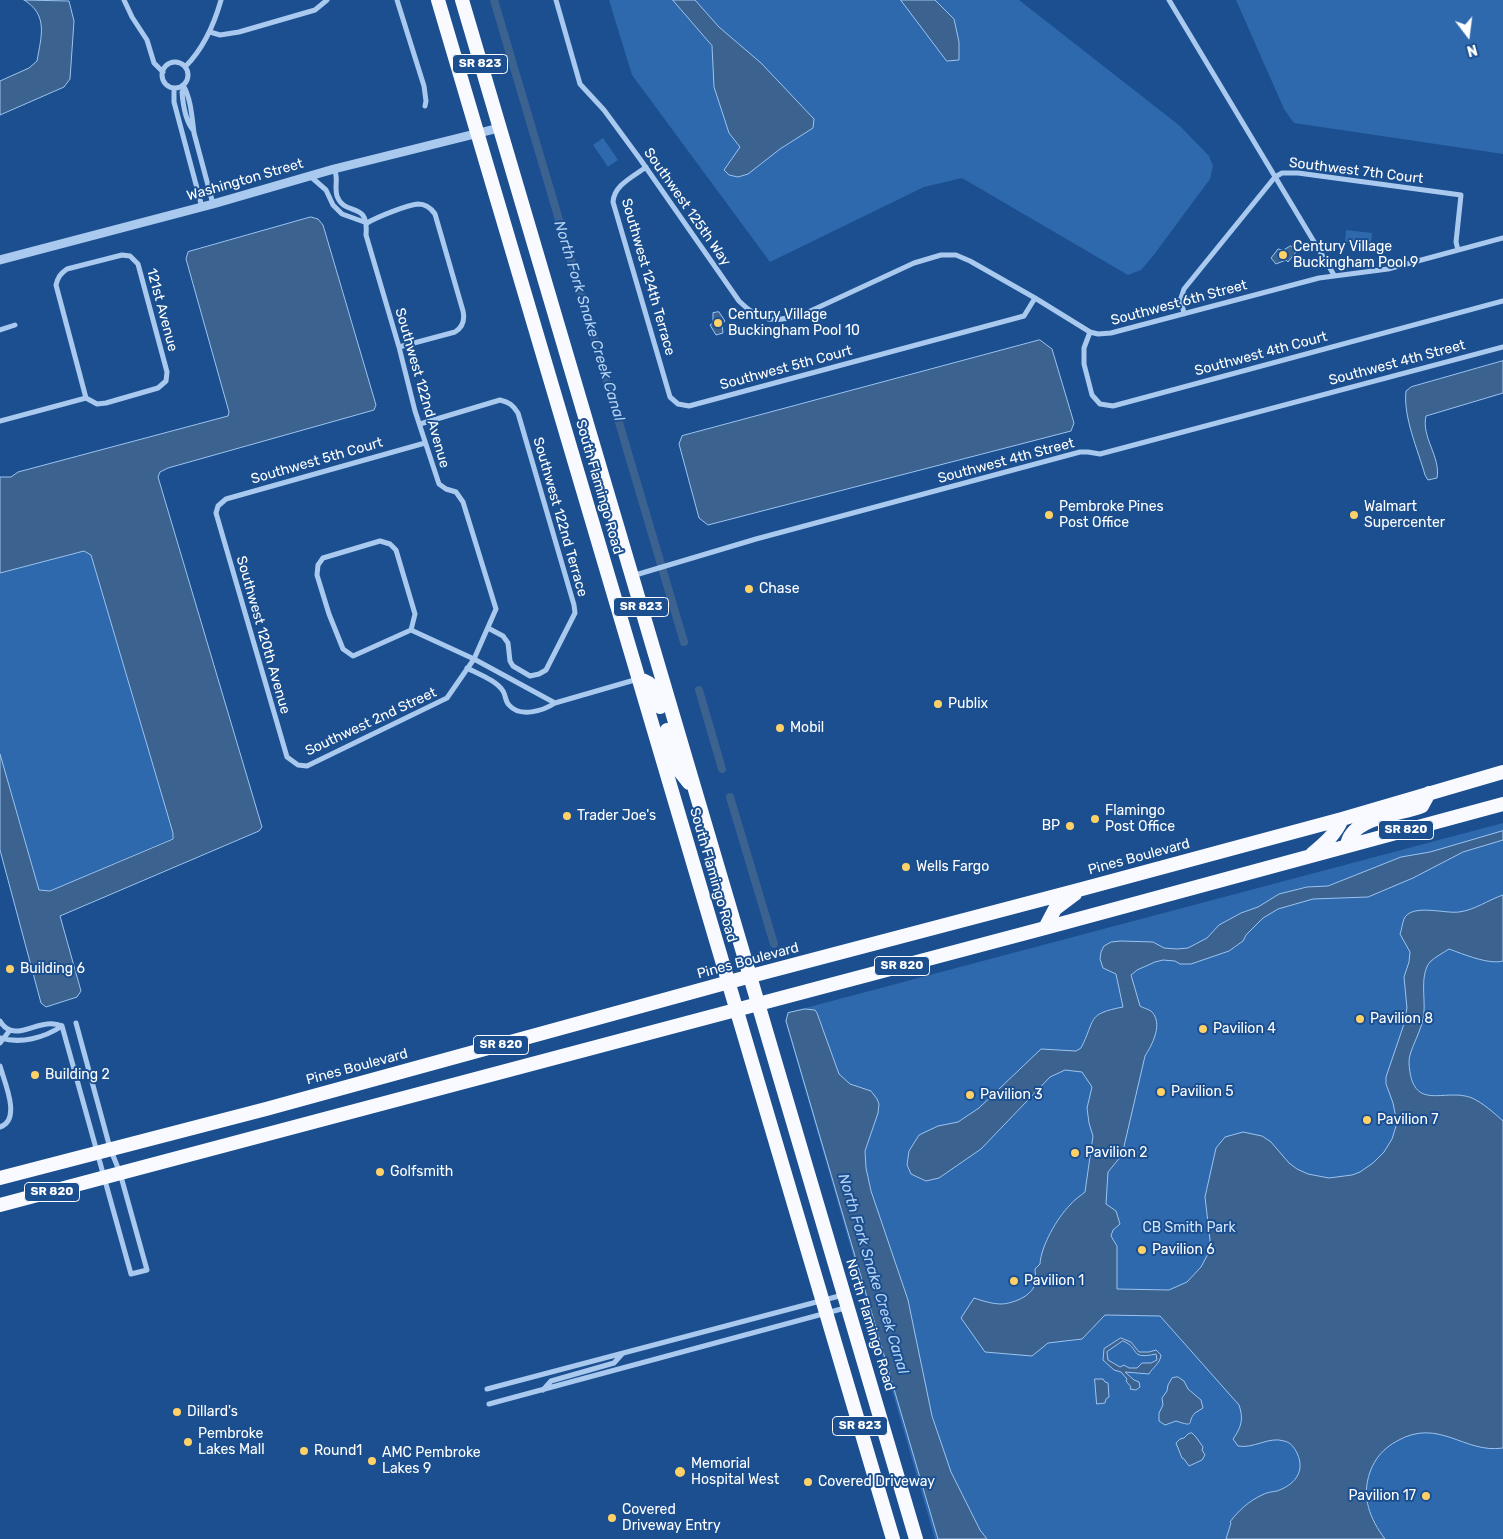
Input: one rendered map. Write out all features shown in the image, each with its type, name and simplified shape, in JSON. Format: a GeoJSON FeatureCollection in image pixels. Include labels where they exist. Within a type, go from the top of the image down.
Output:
{"type":"FeatureCollection","features":[{"type":"Feature","properties":{"kind":"highway","name":"South Flamingo Road"},"geometry":{"type":"LineString","coordinates":[[438,0],[728,983]]}},
{"type":"Feature","properties":{"kind":"highway","name":"South Flamingo Road"},"geometry":{"type":"LineString","coordinates":[[462,0],[751,976]]}},
{"type":"Feature","properties":{"kind":"highway"},"geometry":{"type":"LineString","coordinates":[[639,679],[647,681],[655,689],[678,769],[695,792]]}},
{"type":"Feature","properties":{"kind":"highway","name":"Pines Boulevard"},"geometry":{"type":"LineString","coordinates":[[0,1178],[266,1109],[751,976],[1342,819],[1503,772]]}},
{"type":"Feature","properties":{"kind":"highway"},"geometry":{"type":"LineString","coordinates":[[1347,846],[1348,840],[1360,826],[1379,818],[1422,806],[1429,793]]}},
{"type":"Feature","properties":{"kind":"highway","name":"SR 820"},"geometry":{"type":"LineString","coordinates":[[0,1206],[1503,804]]}},
{"type":"Feature","properties":{"kind":"highway"},"geometry":{"type":"LineString","coordinates":[[1309,856],[1331,838],[1342,819]]}},
{"type":"Feature","properties":{"kind":"highway"},"geometry":{"type":"LineString","coordinates":[[1045,928],[1055,909],[1082,889]]}},
{"type":"Feature","properties":{"kind":"highway","name":"North Flamingo Road"},"geometry":{"type":"LineString","coordinates":[[751,976],[916,1539]]}},
{"type":"Feature","properties":{"kind":"highway","name":"SR 823"},"geometry":{"type":"LineString","coordinates":[[728,983],[893,1539]]}},
{"type":"Feature","properties":{"kind":"street"},"geometry":{"type":"LineString","coordinates":[[124,0],[132,17],[147,40],[154,63],[163,72],[165,82],[174,88],[184,87]]}},
{"type":"Feature","properties":{"kind":"street"},"geometry":{"type":"LineString","coordinates":[[185,67],[210,32],[221,0]]}},
{"type":"Feature","properties":{"kind":"street"},"geometry":{"type":"LineString","coordinates":[[210,32],[220,35],[239,32],[315,10],[327,0]]}},
{"type":"Feature","properties":{"kind":"street"},"geometry":{"type":"LineString","coordinates":[[397,0],[424,86],[425,106]]}},
{"type":"Feature","properties":{"kind":"street","name":"Southwest 125th Way"},"geometry":{"type":"LineString","coordinates":[[556,0],[580,84],[604,110],[739,301],[750,312],[769,320],[785,320],[804,314],[914,263],[941,255],[956,255],[970,261],[1036,298]]}},
{"type":"Feature","properties":{"kind":"street"},"geometry":{"type":"LineString","coordinates":[[1169,0],[1334,275]]}},
{"type":"Feature","properties":{"kind":"street"},"geometry":{"type":"LineString","coordinates":[[163,72],[167,66],[174,63],[180,63],[185,67],[188,75],[184,87],[194,125],[193,130],[213,204]]}},
{"type":"Feature","properties":{"kind":"street"},"geometry":{"type":"LineString","coordinates":[[174,88],[174,102],[202,207]]}},
{"type":"Feature","properties":{"kind":"street","name":"Washington Street"},"geometry":{"type":"LineString","coordinates":[[0,260],[202,207],[334,169],[499,128]]}},
{"type":"Feature","properties":{"kind":"street","name":"Southwest 124th Terrace"},"geometry":{"type":"LineString","coordinates":[[646,167],[617,188],[613,195],[613,202],[670,398],[678,404]]}},
{"type":"Feature","properties":{"kind":"street"},"geometry":{"type":"LineString","coordinates":[[334,169],[337,175],[336,195],[342,205],[360,212],[366,223]]}},
{"type":"Feature","properties":{"kind":"street"},"geometry":{"type":"LineString","coordinates":[[194,173],[204,171]]}},
{"type":"Feature","properties":{"kind":"street","name":"Southwest 7th Court"},"geometry":{"type":"LineString","coordinates":[[1184,314],[1181,304],[1182,294],[1255,200],[1282,173],[1462,195],[1456,242],[1458,250]]}},
{"type":"Feature","properties":{"kind":"street"},"geometry":{"type":"LineString","coordinates":[[310,176],[326,190],[333,205],[342,214],[366,223],[419,204],[430,208],[435,214],[465,317],[461,328],[455,332],[399,348]]}},
{"type":"Feature","properties":{"kind":"street","name":"Southwest 122nd Avenue"},"geometry":{"type":"LineString","coordinates":[[366,223],[366,235],[425,443],[439,484],[446,489],[456,492],[463,502],[496,609],[474,659]]}},
{"type":"Feature","properties":{"kind":"street","name":"Southwest 6th Street"},"geometry":{"type":"LineString","coordinates":[[1090,332],[1098,334],[1111,333],[1334,275],[1388,268],[1503,238]]}},
{"type":"Feature","properties":{"kind":"street","name":"121st Avenue"},"geometry":{"type":"LineString","coordinates":[[122,255],[130,256],[138,264],[167,372],[166,381],[158,388],[106,403],[97,404],[86,398],[56,285],[62,273],[67,269],[122,255]]}},
{"type":"Feature","properties":{"kind":"street"},"geometry":{"type":"LineString","coordinates":[[1036,298],[1090,332]]}},
{"type":"Feature","properties":{"kind":"street","name":"Southwest 5th Court"},"geometry":{"type":"LineString","coordinates":[[678,404],[689,406],[1024,316],[1036,298]]}},
{"type":"Feature","properties":{"kind":"street","name":"Southwest 4th Court"},"geometry":{"type":"LineString","coordinates":[[1090,332],[1084,348],[1084,364],[1092,395],[1100,404],[1113,406],[1503,301]]}},
{"type":"Feature","properties":{"kind":"street"},"geometry":{"type":"LineString","coordinates":[[0,330],[15,325]]}},
{"type":"Feature","properties":{"kind":"street","name":"Southwest 4th Street"},"geometry":{"type":"LineString","coordinates":[[632,576],[756,539],[1080,452],[1100,454],[1503,346]]}},
{"type":"Feature","properties":{"kind":"street"},"geometry":{"type":"LineString","coordinates":[[0,421],[86,398]]}},
{"type":"Feature","properties":{"kind":"street","name":"Southwest 122nd Terrace"},"geometry":{"type":"LineString","coordinates":[[420,424],[500,400],[509,402],[518,413],[575,613],[546,670],[530,676],[514,666],[510,661],[508,643],[503,636],[488,628]]}},
{"type":"Feature","properties":{"kind":"street","name":"Southwest 5th Court"},"geometry":{"type":"LineString","coordinates":[[218,506],[226,498],[425,443]]}},
{"type":"Feature","properties":{"kind":"street","name":"Southwest 120th Avenue"},"geometry":{"type":"LineString","coordinates":[[218,506],[216,513],[287,757],[298,765]]}},
{"type":"Feature","properties":{"kind":"street"},"geometry":{"type":"LineString","coordinates":[[411,630],[415,614],[396,550],[390,544],[380,542],[322,558],[318,566],[317,575],[328,614],[343,649],[353,656],[411,630],[474,659],[555,703]]}},
{"type":"Feature","properties":{"kind":"street","name":"Southwest 2nd Street"},"geometry":{"type":"LineString","coordinates":[[298,765],[307,766],[447,698],[474,659]]}},
{"type":"Feature","properties":{"kind":"street"},"geometry":{"type":"LineString","coordinates":[[467,668],[498,686],[504,692],[506,700],[514,710],[522,712],[546,709],[555,703],[639,679]]}},
{"type":"Feature","properties":{"kind":"street"},"geometry":{"type":"LineString","coordinates":[[0,1021],[2,1025],[10,1030],[22,1031],[53,1023],[62,1026]]}},
{"type":"Feature","properties":{"kind":"street"},"geometry":{"type":"LineString","coordinates":[[62,1026],[131,1274],[147,1270],[120,1173],[110,1148],[76,1024]]}},
{"type":"Feature","properties":{"kind":"street"},"geometry":{"type":"LineString","coordinates":[[1,1040],[23,1041],[49,1034],[62,1026]]}},
{"type":"Feature","properties":{"kind":"street"},"geometry":{"type":"LineString","coordinates":[[1,1040],[10,1030]]}},
{"type":"Feature","properties":{"kind":"street"},"geometry":{"type":"LineString","coordinates":[[0,1066],[12,1112],[8,1121],[2,1126]]}},
{"type":"Feature","properties":{"kind":"street"},"geometry":{"type":"LineString","coordinates":[[489,1404],[564,1385],[846,1301]]}},
{"type":"Feature","properties":{"kind":"street"},"geometry":{"type":"LineString","coordinates":[[487,1389],[623,1353],[846,1301]]}},
{"type":"Feature","properties":{"kind":"street"},"geometry":{"type":"LineString","coordinates":[[543,1390],[552,1380],[614,1363],[623,1353]]}},
{"type":"Feature","properties":{"kind":"street"},"geometry":{"type":"LineString","coordinates":[[564,1385],[566,1376]]}},
{"type":"Feature","properties":{"kind":"green space"},"geometry":{"type":"Polygon","coordinates":[[[609,0],[1019,0],[1180,126],[1209,156],[1213,166],[1210,179],[1153,256],[1141,270],[1128,275],[962,178],[924,187],[770,262],[632,75],[609,0]]]}},
{"type":"Feature","properties":{"kind":"green space"},"geometry":{"type":"Polygon","coordinates":[[[1236,0],[1503,0],[1503,154],[1294,123],[1284,109],[1236,0]]]}},
{"type":"Feature","properties":{"kind":"green space"},"geometry":{"type":"Polygon","coordinates":[[[603,138],[618,160],[608,167],[593,145],[603,138]]]}},
{"type":"Feature","properties":{"kind":"green space"},"geometry":{"type":"Polygon","coordinates":[[[1346,230],[1372,233],[1371,245],[1345,242],[1346,230]]]}},
{"type":"Feature","properties":{"kind":"green space"},"geometry":{"type":"Polygon","coordinates":[[[84,551],[91,555],[173,838],[50,891],[39,890],[0,754],[0,573],[84,551]]]}},
{"type":"Feature","properties":{"kind":"green space","name":"CB Smith Park"},"geometry":{"type":"Polygon","coordinates":[[[1503,823],[1503,1539],[935,1539],[785,1020],[794,1011],[1503,823]]]}},
{"type":"Feature","properties":{"kind":"water"},"geometry":{"type":"Polygon","coordinates":[[[24,0],[69,1],[74,21],[70,79],[64,87],[0,115],[0,81],[29,68],[37,61],[41,35],[40,20],[37,12],[24,0]]]}},
{"type":"Feature","properties":{"kind":"water"},"geometry":{"type":"Polygon","coordinates":[[[673,0],[695,0],[719,27],[761,63],[814,119],[813,128],[780,149],[748,174],[738,177],[729,175],[724,170],[740,147],[729,133],[714,87],[712,46],[673,0]]]}},
{"type":"Feature","properties":{"kind":"water"},"geometry":{"type":"Polygon","coordinates":[[[901,0],[935,0],[954,19],[959,42],[959,60],[947,61],[901,0]]]}},
{"type":"Feature","properties":{"kind":"water"},"geometry":{"type":"Polygon","coordinates":[[[311,217],[318,219],[323,225],[376,405],[374,410],[168,468],[160,472],[158,477],[262,827],[259,831],[60,916],[81,991],[77,997],[46,1007],[41,1003],[0,850],[0,754],[39,890],[50,891],[173,839],[173,833],[91,555],[84,551],[0,573],[0,477],[11,477],[18,472],[228,416],[229,412],[186,259],[188,252],[311,217]]]}},
{"type":"Feature","properties":{"kind":"water","name":"Century Village Buckingham Pool 9"},"geometry":{"type":"Polygon","coordinates":[[[1291,246],[1296,252],[1288,262],[1286,260],[1276,264],[1271,258],[1278,249],[1283,250],[1291,246]]]}},
{"type":"Feature","properties":{"kind":"water","name":"Century Village Buckingham Pool 10"},"geometry":{"type":"Polygon","coordinates":[[[719,312],[725,321],[722,324],[723,333],[716,335],[710,325],[713,323],[713,313],[719,312]]]}},
{"type":"Feature","properties":{"kind":"water"},"geometry":{"type":"Polygon","coordinates":[[[1040,340],[1052,349],[1074,423],[1071,431],[708,525],[699,518],[679,444],[682,436],[1040,340]]]}},
{"type":"Feature","properties":{"kind":"water"},"geometry":{"type":"Polygon","coordinates":[[[1503,361],[1503,393],[1426,416],[1426,432],[1437,470],[1437,478],[1428,480],[1409,422],[1406,391],[1411,387],[1503,361]]]}},
{"type":"Feature","properties":{"kind":"water"},"geometry":{"type":"Polygon","coordinates":[[[1503,831],[1503,840],[1463,852],[1413,878],[1368,897],[1313,899],[1278,909],[1263,918],[1246,935],[1243,941],[1229,951],[1191,964],[1180,964],[1175,961],[1163,960],[1137,970],[1131,975],[1140,1006],[1151,1011],[1155,1016],[1157,1028],[1151,1046],[1145,1056],[1122,1155],[1108,1172],[1106,1204],[1116,1211],[1120,1224],[1113,1230],[1111,1236],[1117,1246],[1117,1289],[1169,1290],[1187,1282],[1201,1267],[1209,1252],[1210,1240],[1205,1197],[1216,1148],[1225,1137],[1243,1132],[1262,1136],[1271,1142],[1289,1163],[1297,1169],[1308,1174],[1329,1178],[1360,1172],[1384,1152],[1392,1139],[1397,1123],[1393,1103],[1386,1084],[1386,1077],[1403,1027],[1407,1008],[1404,977],[1410,952],[1400,934],[1404,919],[1408,914],[1421,910],[1465,911],[1503,895],[1503,961],[1491,962],[1449,949],[1430,962],[1424,979],[1423,1018],[1409,1063],[1411,1079],[1416,1088],[1423,1094],[1431,1096],[1461,1095],[1472,1098],[1484,1105],[1503,1121],[1503,1448],[1476,1446],[1439,1434],[1426,1433],[1412,1435],[1388,1447],[1380,1454],[1372,1467],[1366,1490],[1371,1516],[1385,1539],[1226,1539],[1230,1522],[1244,1507],[1257,1497],[1289,1485],[1297,1477],[1300,1466],[1297,1453],[1288,1442],[1278,1440],[1250,1446],[1238,1446],[1233,1439],[1241,1423],[1239,1405],[1160,1316],[1105,1315],[1082,1339],[1048,1343],[1032,1356],[985,1352],[961,1318],[974,1298],[1002,1304],[1018,1300],[1032,1290],[1036,1281],[1035,1269],[1040,1264],[1043,1249],[1050,1233],[1073,1201],[1085,1192],[1093,1136],[1087,1108],[1092,1087],[1082,1072],[1065,1070],[1050,1077],[981,1149],[939,1178],[926,1181],[911,1174],[907,1165],[909,1151],[919,1135],[938,1126],[958,1122],[979,1108],[1041,1049],[1076,1051],[1081,1048],[1097,1015],[1123,1007],[1116,974],[1103,968],[1100,959],[1104,946],[1111,942],[1153,942],[1164,948],[1188,948],[1207,938],[1219,925],[1241,913],[1258,907],[1279,894],[1307,887],[1328,886],[1401,857],[1430,852],[1503,831]]]}},
{"type":"Feature","properties":{"kind":"water"},"geometry":{"type":"Polygon","coordinates":[[[805,1009],[815,1010],[817,1013],[839,1074],[850,1084],[871,1091],[879,1104],[878,1113],[865,1151],[866,1168],[871,1191],[908,1300],[932,1416],[951,1472],[980,1530],[987,1539],[938,1539],[786,1021],[788,1013],[805,1009]]]}},
{"type":"Feature","properties":{"kind":"water"},"geometry":{"type":"Polygon","coordinates":[[[1121,1338],[1131,1342],[1139,1352],[1156,1350],[1161,1355],[1159,1361],[1149,1374],[1125,1372],[1139,1382],[1140,1387],[1136,1390],[1130,1389],[1131,1387],[1126,1381],[1127,1379],[1121,1372],[1114,1370],[1103,1360],[1104,1349],[1121,1338]],[[1123,1341],[1107,1352],[1108,1360],[1120,1367],[1124,1365],[1129,1368],[1137,1368],[1142,1363],[1151,1363],[1157,1360],[1156,1354],[1138,1354],[1123,1341]]]}},
{"type":"Feature","properties":{"kind":"water"},"geometry":{"type":"Polygon","coordinates":[[[1178,1377],[1201,1400],[1203,1408],[1192,1416],[1189,1424],[1176,1421],[1165,1425],[1159,1421],[1159,1413],[1163,1405],[1162,1398],[1172,1378],[1178,1377]]]}},
{"type":"Feature","properties":{"kind":"water"},"geometry":{"type":"Polygon","coordinates":[[[1095,1379],[1103,1379],[1108,1383],[1109,1397],[1105,1403],[1097,1404],[1095,1379]]]}},
{"type":"Feature","properties":{"kind":"water"},"geometry":{"type":"Polygon","coordinates":[[[1192,1433],[1203,1447],[1202,1450],[1205,1455],[1202,1460],[1189,1466],[1182,1458],[1176,1443],[1192,1433]]]}},
{"type":"Feature","properties":{"kind":"waterway","name":"North Fork Snake Creek Canal"},"geometry":{"type":"LineString","coordinates":[[494,0],[684,642]]}},
{"type":"Feature","properties":{"kind":"waterway","name":"North Fork Snake Creek Canal"},"geometry":{"type":"LineString","coordinates":[[699,690],[722,769]]}},
{"type":"Feature","properties":{"kind":"waterway","name":"North Fork Snake Creek Canal"},"geometry":{"type":"LineString","coordinates":[[730,797],[774,944]]}},
{"type":"Feature","properties":{"kind":"place","name":"Century Village Buckingham Pool 9"},"geometry":{"type":"Point","coordinates":[1283,255]}},
{"type":"Feature","properties":{"kind":"place","name":"Century Village Buckingham Pool 10"},"geometry":{"type":"Point","coordinates":[718,323]}},
{"type":"Feature","properties":{"kind":"place","name":"Pembroke Pines Post Office"},"geometry":{"type":"Point","coordinates":[1049,515]}},
{"type":"Feature","properties":{"kind":"place","name":"Walmart Supercenter"},"geometry":{"type":"Point","coordinates":[1354,515]}},
{"type":"Feature","properties":{"kind":"place","name":"Chase"},"geometry":{"type":"Point","coordinates":[749,589]}},
{"type":"Feature","properties":{"kind":"place","name":"Publix"},"geometry":{"type":"Point","coordinates":[938,704]}},
{"type":"Feature","properties":{"kind":"place","name":"Mobil"},"geometry":{"type":"Point","coordinates":[780,728]}},
{"type":"Feature","properties":{"kind":"place","name":"Trader Joe's"},"geometry":{"type":"Point","coordinates":[567,816]}},
{"type":"Feature","properties":{"kind":"place","name":"Flamingo Post Office"},"geometry":{"type":"Point","coordinates":[1095,819]}},
{"type":"Feature","properties":{"kind":"place","name":"BP"},"geometry":{"type":"Point","coordinates":[1070,826]}},
{"type":"Feature","properties":{"kind":"place","name":"Wells Fargo"},"geometry":{"type":"Point","coordinates":[906,867]}},
{"type":"Feature","properties":{"kind":"place","name":"Building 6"},"geometry":{"type":"Point","coordinates":[10,969]}},
{"type":"Feature","properties":{"kind":"place","name":"Pavilion 8"},"geometry":{"type":"Point","coordinates":[1360,1019]}},
{"type":"Feature","properties":{"kind":"place","name":"Pavilion 4"},"geometry":{"type":"Point","coordinates":[1203,1029]}},
{"type":"Feature","properties":{"kind":"place","name":"Building 2"},"geometry":{"type":"Point","coordinates":[35,1075]}},
{"type":"Feature","properties":{"kind":"place","name":"Pavilion 5"},"geometry":{"type":"Point","coordinates":[1161,1092]}},
{"type":"Feature","properties":{"kind":"place","name":"Pavilion 3"},"geometry":{"type":"Point","coordinates":[970,1095]}},
{"type":"Feature","properties":{"kind":"place","name":"Pavilion 7"},"geometry":{"type":"Point","coordinates":[1367,1120]}},
{"type":"Feature","properties":{"kind":"place","name":"Pavilion 2"},"geometry":{"type":"Point","coordinates":[1075,1153]}},
{"type":"Feature","properties":{"kind":"place","name":"Golfsmith"},"geometry":{"type":"Point","coordinates":[380,1172]}},
{"type":"Feature","properties":{"kind":"place","name":"Pavilion 6"},"geometry":{"type":"Point","coordinates":[1142,1250]}},
{"type":"Feature","properties":{"kind":"place","name":"Pavilion 1"},"geometry":{"type":"Point","coordinates":[1014,1281]}},
{"type":"Feature","properties":{"kind":"place","name":"Dillard's"},"geometry":{"type":"Point","coordinates":[177,1412]}},
{"type":"Feature","properties":{"kind":"place","name":"Pembroke Lakes Mall"},"geometry":{"type":"Point","coordinates":[188,1442]}},
{"type":"Feature","properties":{"kind":"place","name":"Round1"},"geometry":{"type":"Point","coordinates":[304,1451]}},
{"type":"Feature","properties":{"kind":"place","name":"AMC Pembroke Lakes 9"},"geometry":{"type":"Point","coordinates":[372,1461]}},
{"type":"Feature","properties":{"kind":"place","name":"Memorial Hospital West"},"geometry":{"type":"Point","coordinates":[680,1472]}},
{"type":"Feature","properties":{"kind":"place","name":"Covered Driveway"},"geometry":{"type":"Point","coordinates":[808,1482]}},
{"type":"Feature","properties":{"kind":"place","name":"Pavilion 17"},"geometry":{"type":"Point","coordinates":[1426,1496]}},
{"type":"Feature","properties":{"kind":"place","name":"Covered Driveway Entry"},"geometry":{"type":"Point","coordinates":[612,1518]}}]}
